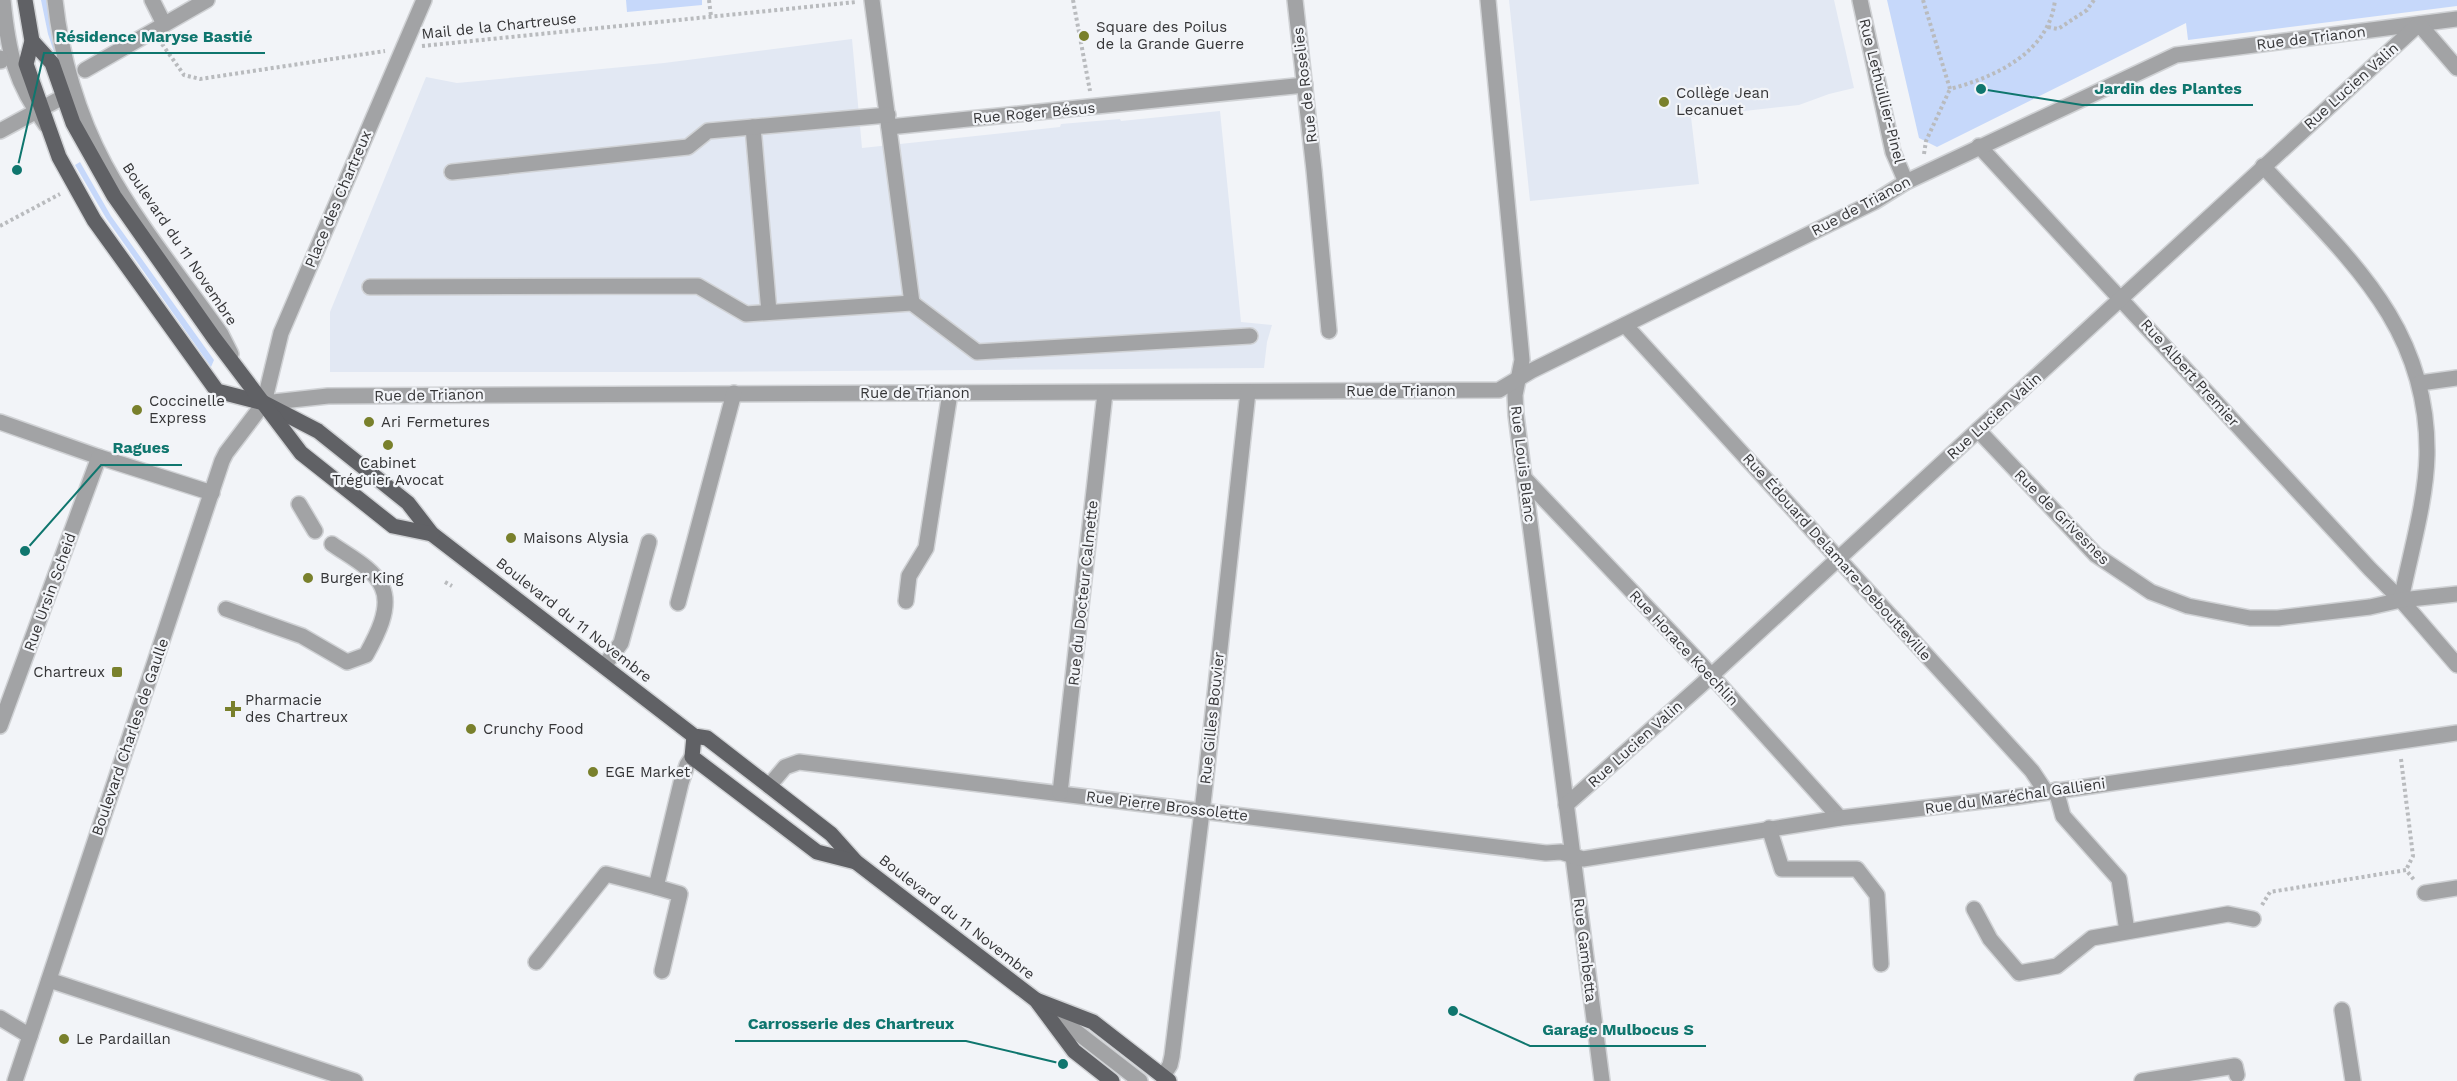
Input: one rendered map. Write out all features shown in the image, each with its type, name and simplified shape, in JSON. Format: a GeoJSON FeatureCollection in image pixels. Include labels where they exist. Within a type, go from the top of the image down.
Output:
{"type":"FeatureCollection","features":[{"type":"Feature","properties":{"kind":"main road","name":"Boulevard du 11 Novembre"},"geometry":{"type":"LineString","coordinates":[[26,0],[32,41],[26,64],[38,111],[74,187],[94,220],[218,391],[264,403],[323,435],[408,503],[432,534],[694,736],[707,738],[831,834],[856,862],[1036,1000],[1074,1051],[1112,1081]]}},
{"type":"Feature","properties":{"kind":"main road","name":"Boulevard du 11 Novembre"},"geometry":{"type":"LineString","coordinates":[[32,41],[52,63],[73,123],[114,196],[301,453],[393,526],[432,534]]}},
{"type":"Feature","properties":{"kind":"main road"},"geometry":{"type":"LineString","coordinates":[[692,757],[694,736]]}},
{"type":"Feature","properties":{"kind":"main road","name":"Boulevard du 11 Novembre"},"geometry":{"type":"LineString","coordinates":[[692,757],[817,852],[856,862]]}},
{"type":"Feature","properties":{"kind":"main road","name":"Boulevard du 11 Novembre"},"geometry":{"type":"LineString","coordinates":[[1036,1000],[1093,1022],[1166,1079]]}},
{"type":"Feature","properties":{"kind":"street","name":"Boulevard du 11 Novembre"},"geometry":{"type":"LineString","coordinates":[[3,0],[9,47],[19,82],[38,111]]}},
{"type":"Feature","properties":{"kind":"street","name":"Boulevard du 11 Novembre"},"geometry":{"type":"LineString","coordinates":[[55,0],[65,56],[74,89],[105,165],[128,203],[221,334],[239,370]]}},
{"type":"Feature","properties":{"kind":"street"},"geometry":{"type":"LineString","coordinates":[[152,0],[158,28]]}},
{"type":"Feature","properties":{"kind":"street"},"geometry":{"type":"LineString","coordinates":[[85,70],[207,0]]}},
{"type":"Feature","properties":{"kind":"street","name":"Place des Chartreux"},"geometry":{"type":"LineString","coordinates":[[264,403],[281,333],[424,0]]}},
{"type":"Feature","properties":{"kind":"street"},"geometry":{"type":"LineString","coordinates":[[872,0],[912,303]]}},
{"type":"Feature","properties":{"kind":"street","name":"Rue de Roselies"},"geometry":{"type":"LineString","coordinates":[[1295,0],[1329,331]]}},
{"type":"Feature","properties":{"kind":"street","name":"Rue Louis Blanc"},"geometry":{"type":"LineString","coordinates":[[1488,0],[1522,360],[1515,395],[1573,855]]}},
{"type":"Feature","properties":{"kind":"street","name":"Rue Lethuillier-Pinel"},"geometry":{"type":"LineString","coordinates":[[1860,0],[1893,152],[1906,182]]}},
{"type":"Feature","properties":{"kind":"street","name":"Rue de Trianon"},"geometry":{"type":"LineString","coordinates":[[264,403],[328,396],[1499,390],[1874,202],[1906,182],[2176,54],[2457,19]]}},
{"type":"Feature","properties":{"kind":"street"},"geometry":{"type":"LineString","coordinates":[[2419,24],[2457,68]]}},
{"type":"Feature","properties":{"kind":"street","name":"Rue Lucien Valin"},"geometry":{"type":"LineString","coordinates":[[1566,805],[1839,559],[2419,24]]}},
{"type":"Feature","properties":{"kind":"street","name":"Rue Roger Bésus"},"geometry":{"type":"LineString","coordinates":[[452,172],[688,147],[708,131],[1092,108],[1305,85]]}},
{"type":"Feature","properties":{"kind":"street"},"geometry":{"type":"LineString","coordinates":[[0,131],[63,98]]}},
{"type":"Feature","properties":{"kind":"street"},"geometry":{"type":"LineString","coordinates":[[753,127],[769,312]]}},
{"type":"Feature","properties":{"kind":"street","name":"Rue Albert Premier"},"geometry":{"type":"LineString","coordinates":[[1979,146],[2401,600],[2457,665]]}},
{"type":"Feature","properties":{"kind":"street"},"geometry":{"type":"LineString","coordinates":[[2263,166],[2354,263],[2374,289],[2392,317],[2420,383],[2427,455],[2424,484],[2401,600]]}},
{"type":"Feature","properties":{"kind":"street"},"geometry":{"type":"LineString","coordinates":[[370,287],[698,286],[747,314],[912,303],[977,352],[1250,336]]}},
{"type":"Feature","properties":{"kind":"street","name":"Rue Édouard Delamare-Deboutteville"},"geometry":{"type":"LineString","coordinates":[[1625,325],[2051,791],[2062,816],[2119,879],[2127,931]]}},
{"type":"Feature","properties":{"kind":"street"},"geometry":{"type":"LineString","coordinates":[[2420,383],[2457,378]]}},
{"type":"Feature","properties":{"kind":"street","name":"Rue Gilles Bouvier"},"geometry":{"type":"LineString","coordinates":[[1166,1079],[1172,1056],[1202,810],[1248,392]]}},
{"type":"Feature","properties":{"kind":"street"},"geometry":{"type":"LineString","coordinates":[[678,603],[734,393]]}},
{"type":"Feature","properties":{"kind":"street"},"geometry":{"type":"LineString","coordinates":[[906,601],[909,576],[926,548],[950,393]]}},
{"type":"Feature","properties":{"kind":"street","name":"Rue du Docteur Calmette"},"geometry":{"type":"LineString","coordinates":[[1060,794],[1105,393]]}},
{"type":"Feature","properties":{"kind":"street","name":"Boulevard Charles de Gaulle"},"geometry":{"type":"LineString","coordinates":[[15,1081],[226,453],[264,403]]}},
{"type":"Feature","properties":{"kind":"street"},"geometry":{"type":"LineString","coordinates":[[0,422],[212,493]]}},
{"type":"Feature","properties":{"kind":"street","name":"Rue de Grivesnes"},"geometry":{"type":"LineString","coordinates":[[1978,430],[2096,555],[2151,592],[2188,606],[2259,618],[2313,614],[2457,594]]}},
{"type":"Feature","properties":{"kind":"street","name":"Rue Ursin Scheid"},"geometry":{"type":"LineString","coordinates":[[0,726],[99,457]]}},
{"type":"Feature","properties":{"kind":"street","name":"Rue Horace Koechlin"},"geometry":{"type":"LineString","coordinates":[[1526,480],[1711,676],[1840,818]]}},
{"type":"Feature","properties":{"kind":"street"},"geometry":{"type":"LineString","coordinates":[[299,504],[315,531]]}},
{"type":"Feature","properties":{"kind":"street"},"geometry":{"type":"LineString","coordinates":[[604,666],[621,643],[649,542]]}},
{"type":"Feature","properties":{"kind":"street"},"geometry":{"type":"LineString","coordinates":[[226,609],[302,636],[347,662],[366,655],[377,635],[384,608],[383,587],[370,571],[332,544]]}},
{"type":"Feature","properties":{"kind":"street","name":"Rue du Maréchal Gallieni"},"geometry":{"type":"LineString","coordinates":[[1573,855],[1583,859],[1594,858],[1769,828],[2051,791],[2457,733]]}},
{"type":"Feature","properties":{"kind":"street"},"geometry":{"type":"LineString","coordinates":[[656,887],[681,783],[692,757]]}},
{"type":"Feature","properties":{"kind":"street","name":"Rue Pierre Brossolette"},"geometry":{"type":"LineString","coordinates":[[769,786],[784,767],[799,762],[1573,855]]}},
{"type":"Feature","properties":{"kind":"street"},"geometry":{"type":"LineString","coordinates":[[1769,828],[1782,869],[1857,868],[1877,895],[1881,964]]}},
{"type":"Feature","properties":{"kind":"street","name":"Rue Gambetta"},"geometry":{"type":"LineString","coordinates":[[1573,855],[1602,1081]]}},
{"type":"Feature","properties":{"kind":"street"},"geometry":{"type":"LineString","coordinates":[[536,962],[606,874],[680,894],[662,971]]}},
{"type":"Feature","properties":{"kind":"street"},"geometry":{"type":"LineString","coordinates":[[2425,893],[2457,888]]}},
{"type":"Feature","properties":{"kind":"street"},"geometry":{"type":"LineString","coordinates":[[1974,909],[1990,939],[2019,973],[2057,966],[2092,938],[2228,914],[2253,919]]}},
{"type":"Feature","properties":{"kind":"street"},"geometry":{"type":"LineString","coordinates":[[49,980],[355,1081]]}},
{"type":"Feature","properties":{"kind":"street"},"geometry":{"type":"LineString","coordinates":[[1036,1000],[1140,1081]]}},
{"type":"Feature","properties":{"kind":"street"},"geometry":{"type":"LineString","coordinates":[[2342,1010],[2353,1081]]}},
{"type":"Feature","properties":{"kind":"street"},"geometry":{"type":"LineString","coordinates":[[0,1018],[30,1036]]}},
{"type":"Feature","properties":{"kind":"street"},"geometry":{"type":"LineString","coordinates":[[2142,1081],[2235,1066],[2237,1075]]}},
{"type":"Feature","properties":{"kind":"path"},"geometry":{"type":"LineString","coordinates":[[709,0],[711,16]]}},
{"type":"Feature","properties":{"kind":"path","name":"Mail de la Chartreuse"},"geometry":{"type":"LineString","coordinates":[[158,28],[184,75],[200,79],[403,48],[872,0]]}},
{"type":"Feature","properties":{"kind":"path"},"geometry":{"type":"LineString","coordinates":[[1073,0],[1092,108]]}},
{"type":"Feature","properties":{"kind":"path"},"geometry":{"type":"LineString","coordinates":[[1923,0],[1950,89],[1926,141]]}},
{"type":"Feature","properties":{"kind":"path"},"geometry":{"type":"LineString","coordinates":[[1950,89],[1979,81],[2012,64],[2037,43],[2048,27],[2055,0]]}},
{"type":"Feature","properties":{"kind":"path"},"geometry":{"type":"LineString","coordinates":[[2048,27],[2058,29],[2087,10],[2094,0]]}},
{"type":"Feature","properties":{"kind":"path"},"geometry":{"type":"LineString","coordinates":[[0,226],[74,187]]}},
{"type":"Feature","properties":{"kind":"path"},"geometry":{"type":"LineString","coordinates":[[445,582],[452,586]]}},
{"type":"Feature","properties":{"kind":"path"},"geometry":{"type":"LineString","coordinates":[[2399,741],[2413,856],[2406,870]]}},
{"type":"Feature","properties":{"kind":"path"},"geometry":{"type":"LineString","coordinates":[[2406,870],[2425,893]]}},
{"type":"Feature","properties":{"kind":"path"},"geometry":{"type":"LineString","coordinates":[[2253,919],[2270,892],[2406,870]]}},
{"type":"Feature","properties":{"kind":"shaded area"},"geometry":{"type":"Polygon","coordinates":[[[41,0],[50,0],[58,53],[55,55],[48,34],[41,0]]]}},
{"type":"Feature","properties":{"kind":"shaded area"},"geometry":{"type":"Polygon","coordinates":[[[626,0],[702,0],[702,5],[627,12],[626,0]]]}},
{"type":"Feature","properties":{"kind":"shaded area","name":"Collège Jean Lecanuet"},"geometry":{"type":"Polygon","coordinates":[[[1509,0],[1834,0],[1854,88],[1799,105],[1691,117],[1699,184],[1530,201],[1509,0]]]}},
{"type":"Feature","properties":{"kind":"shaded area"},"geometry":{"type":"Polygon","coordinates":[[[1887,0],[2457,0],[2457,6],[2188,40],[2186,23],[1937,147],[1919,138],[1887,0]]]}},
{"type":"Feature","properties":{"kind":"shaded area"},"geometry":{"type":"Polygon","coordinates":[[[852,39],[862,148],[1060,127],[1061,124],[1120,119],[1121,121],[1220,111],[1241,322],[1272,325],[1267,342],[1264,368],[330,372],[330,312],[426,77],[457,83],[664,63],[852,39]]]}},
{"type":"Feature","properties":{"kind":"shaded area"},"geometry":{"type":"Polygon","coordinates":[[[80,162],[111,216],[214,360],[211,367],[106,218],[75,165],[80,162]]]}},
{"type":"Feature","properties":{"kind":"place","name":"Square des Poilus de la Grande Guerre"},"geometry":{"type":"Point","coordinates":[1084,36]}},
{"type":"Feature","properties":{"kind":"place","name":"Jardin des Plantes"},"geometry":{"type":"Point","coordinates":[1981,89]}},
{"type":"Feature","properties":{"kind":"place","name":"Collège Jean Lecanuet"},"geometry":{"type":"Point","coordinates":[1664,102]}},
{"type":"Feature","properties":{"kind":"place","name":"Résidence Maryse Bastié"},"geometry":{"type":"Point","coordinates":[17,170]}},
{"type":"Feature","properties":{"kind":"place","name":"Coccinelle Express"},"geometry":{"type":"Point","coordinates":[137,410]}},
{"type":"Feature","properties":{"kind":"place","name":"Ari Fermetures"},"geometry":{"type":"Point","coordinates":[369,422]}},
{"type":"Feature","properties":{"kind":"place","name":"Cabinet Tréguier Avocat"},"geometry":{"type":"Point","coordinates":[388,445]}},
{"type":"Feature","properties":{"kind":"place","name":"Maisons Alysia"},"geometry":{"type":"Point","coordinates":[511,538]}},
{"type":"Feature","properties":{"kind":"place","name":"Ragues"},"geometry":{"type":"Point","coordinates":[25,551]}},
{"type":"Feature","properties":{"kind":"place","name":"Burger King"},"geometry":{"type":"Point","coordinates":[308,578]}},
{"type":"Feature","properties":{"kind":"place","name":"Chartreux"},"geometry":{"type":"Point","coordinates":[117,672]}},
{"type":"Feature","properties":{"kind":"place","name":"Pharmacie des Chartreux"},"geometry":{"type":"Point","coordinates":[233,709]}},
{"type":"Feature","properties":{"kind":"place","name":"Crunchy Food"},"geometry":{"type":"Point","coordinates":[471,729]}},
{"type":"Feature","properties":{"kind":"place","name":"EGE Market"},"geometry":{"type":"Point","coordinates":[593,772]}},
{"type":"Feature","properties":{"kind":"place","name":"Garage Mulbocus S"},"geometry":{"type":"Point","coordinates":[1453,1011]}},
{"type":"Feature","properties":{"kind":"place","name":"Le Pardaillan"},"geometry":{"type":"Point","coordinates":[64,1039]}},
{"type":"Feature","properties":{"kind":"place","name":"Carrosserie des Chartreux"},"geometry":{"type":"Point","coordinates":[1063,1064]}}]}
